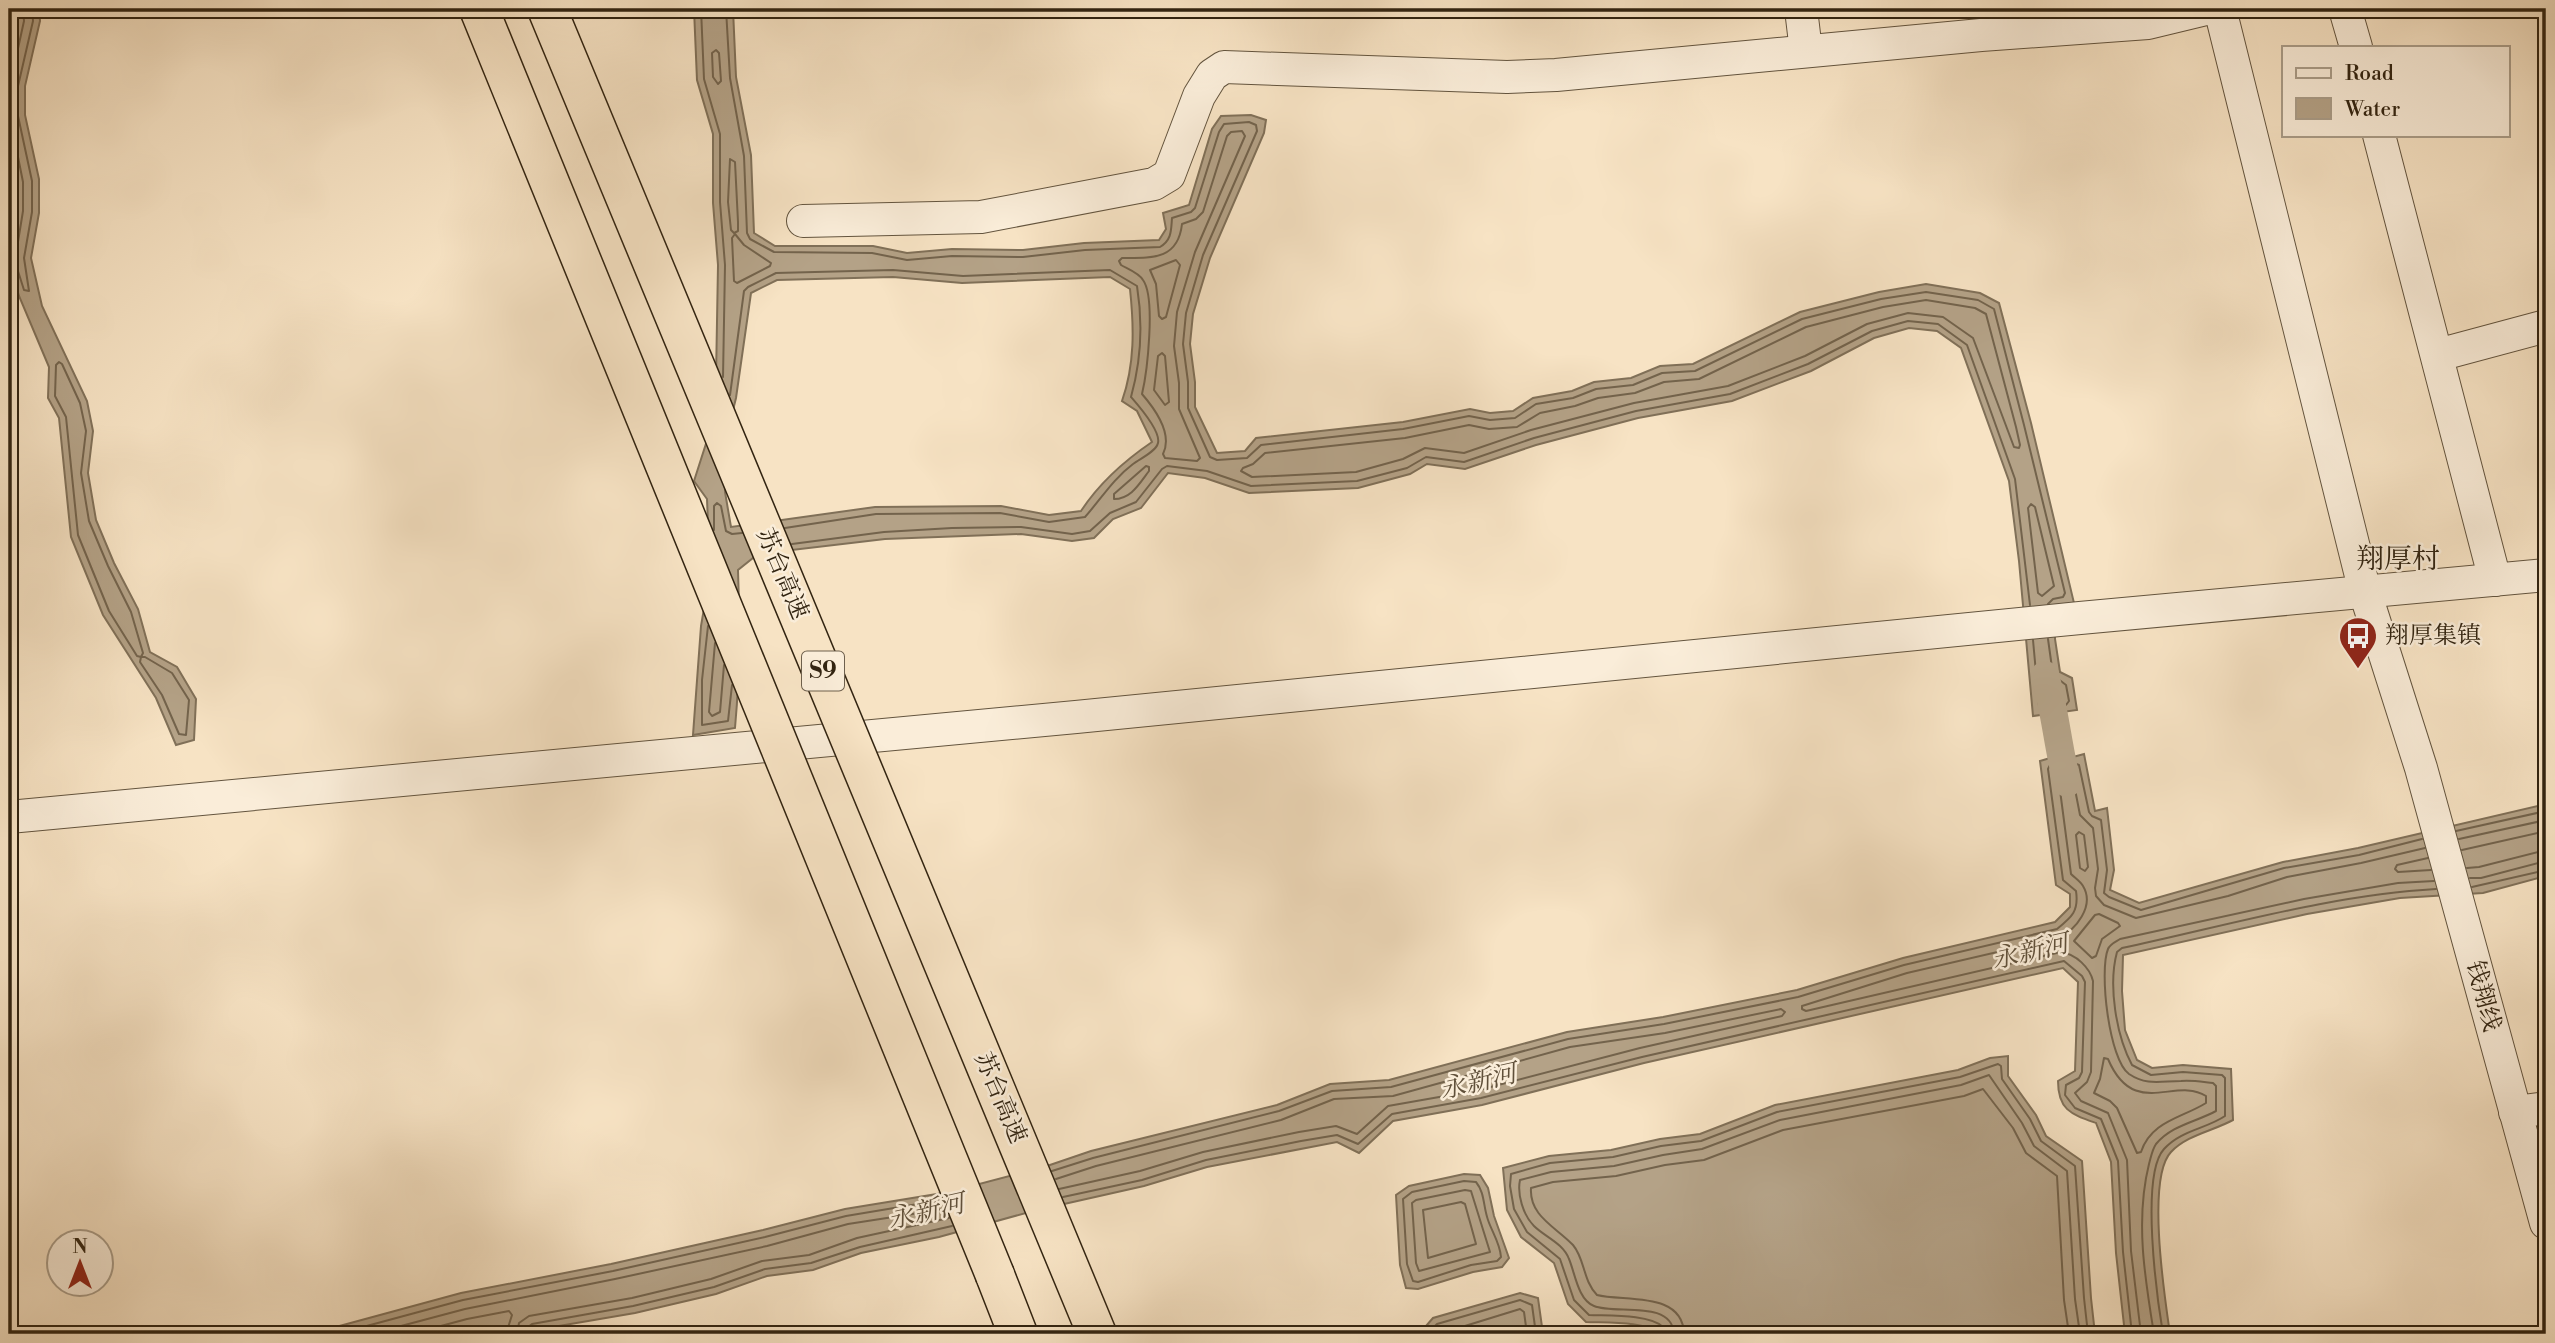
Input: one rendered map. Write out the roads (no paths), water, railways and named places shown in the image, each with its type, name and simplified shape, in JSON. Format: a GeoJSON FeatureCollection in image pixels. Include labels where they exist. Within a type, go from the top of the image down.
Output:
{"type":"FeatureCollection","features":[{"type":"Feature","properties":{"kind":"highway"},"geometry":{"type":"LineString","coordinates":[[479,9],[1018,1334]]}},
{"type":"Feature","properties":{"kind":"highway","name":"苏台高速"},"geometry":{"type":"LineString","coordinates":[[547,9],[1097,1334]]}},
{"type":"Feature","properties":{"kind":"street"},"geometry":{"type":"LineString","coordinates":[[1801,9],[1806,51]]}},
{"type":"Feature","properties":{"kind":"street"},"geometry":{"type":"LineString","coordinates":[[803,221],[981,217],[1154,184],[1169,175],[1199,96],[1212,75],[1224,67],[1507,77],[2025,31],[2148,23],[2206,9]]}},
{"type":"Feature","properties":{"kind":"street","name":"钱翔线"},"geometry":{"type":"LineString","coordinates":[[2220,9],[2365,592],[2421,768],[2546,1223]]}},
{"type":"Feature","properties":{"kind":"street"},"geometry":{"type":"LineString","coordinates":[[2345,9],[2356,46]]}},
{"type":"Feature","properties":{"kind":"street"},"geometry":{"type":"LineString","coordinates":[[2379,136],[2495,580]]}},
{"type":"Feature","properties":{"kind":"street"},"geometry":{"type":"LineString","coordinates":[[2438,355],[2546,326]]}},
{"type":"Feature","properties":{"kind":"street"},"geometry":{"type":"LineString","coordinates":[[9,817],[2546,575]]}},
{"type":"Feature","properties":{"kind":"street"},"geometry":{"type":"LineString","coordinates":[[2515,1112],[2546,1108]]}},
{"type":"Feature","properties":{"kind":"water"},"geometry":{"type":"Polygon","coordinates":[[[9,9],[39,9],[40,21],[25,86],[25,115],[39,179],[39,213],[31,258],[42,306],[87,401],[93,431],[88,473],[96,520],[138,609],[150,652],[177,667],[196,699],[194,740],[176,745],[156,698],[103,615],[71,537],[59,418],[48,398],[49,367],[19,296],[9,261],[9,9]]]}},
{"type":"Feature","properties":{"kind":"water"},"geometry":{"type":"Polygon","coordinates":[[[694,9],[733,9],[736,77],[751,155],[754,233],[775,246],[873,246],[907,253],[952,249],[1023,250],[1084,243],[1159,240],[1166,229],[1163,213],[1189,205],[1212,129],[1221,116],[1251,115],[1266,120],[1264,133],[1210,258],[1193,314],[1190,344],[1195,407],[1217,453],[1245,451],[1256,438],[1403,422],[1470,409],[1490,413],[1513,411],[1533,398],[1572,391],[1594,382],[1631,378],[1660,366],[1693,364],[1800,312],[1879,292],[1926,284],[1980,293],[1999,303],[2074,603],[2055,605],[2055,639],[2060,672],[2072,678],[2077,710],[2033,716],[2009,481],[1961,348],[1937,331],[1909,328],[1874,338],[1811,371],[1732,401],[1638,418],[1536,445],[1465,469],[1427,464],[1410,474],[1358,488],[1249,493],[1205,478],[1168,473],[1141,508],[1113,519],[1094,538],[1072,541],[1021,534],[885,539],[758,554],[738,570],[739,649],[735,728],[693,735],[701,626],[710,573],[707,499],[694,481],[711,428],[716,378],[718,265],[713,203],[713,134],[697,80],[694,9]],[[893,277],[777,280],[751,293],[736,398],[724,446],[725,492],[731,527],[875,507],[1001,506],[1049,515],[1081,511],[1113,473],[1152,442],[1137,411],[1122,401],[1132,345],[1130,289],[1110,277],[962,283],[893,277]]]}},
{"type":"Feature","properties":{"kind":"water","name":"永新河"},"geometry":{"type":"Polygon","coordinates":[[[2058,746],[2068,746],[2073,757],[2084,754],[2095,811],[2107,808],[2114,870],[2110,890],[2139,903],[2283,862],[2358,848],[2546,804],[2546,876],[2483,893],[2400,898],[2307,914],[2123,955],[2125,1030],[2137,1060],[2152,1068],[2183,1065],[2231,1069],[2233,1120],[2177,1146],[2164,1166],[2158,1212],[2159,1240],[2170,1334],[2125,1334],[2116,1253],[2111,1162],[2096,1123],[2068,1110],[2060,1099],[2058,1081],[2075,1071],[2078,982],[2063,968],[1644,1063],[1482,1105],[1393,1121],[1359,1153],[1337,1142],[1207,1167],[1144,1186],[1033,1211],[939,1237],[861,1253],[813,1270],[767,1276],[716,1294],[635,1313],[512,1334],[310,1334],[461,1293],[611,1264],[845,1209],[949,1192],[1047,1166],[1091,1151],[1277,1105],[1330,1084],[1389,1080],[1567,1032],[1663,1017],[1797,990],[1903,958],[2055,922],[2070,907],[2070,894],[2056,885],[2040,761],[2057,756],[2058,746]]]}},
{"type":"Feature","properties":{"kind":"water"},"geometry":{"type":"Polygon","coordinates":[[[2008,1056],[2008,1076],[2036,1115],[2046,1136],[2082,1161],[2095,1334],[1661,1334],[1636,1325],[1586,1322],[1568,1304],[1554,1263],[1521,1237],[1507,1210],[1503,1168],[1549,1156],[1611,1150],[1660,1139],[1700,1134],[1775,1105],[1958,1070],[1990,1058],[2008,1056]]]}},
{"type":"Feature","properties":{"kind":"water"},"geometry":{"type":"Polygon","coordinates":[[[1464,1174],[1480,1175],[1488,1188],[1494,1216],[1509,1258],[1502,1267],[1473,1272],[1418,1289],[1406,1288],[1400,1265],[1396,1195],[1409,1186],[1464,1174]]]}},
{"type":"Feature","properties":{"kind":"water"},"geometry":{"type":"Polygon","coordinates":[[[1520,1293],[1538,1298],[1543,1334],[1419,1334],[1433,1318],[1520,1293]]]}},
{"type":"Feature","properties":{"kind":"waterway"},"geometry":{"type":"LineString","coordinates":[[2045,675],[2067,783]]}},
{"type":"Feature","properties":{"kind":"place","name":"翔厚集镇"},"geometry":{"type":"Point","coordinates":[2358,670]}},
{"type":"Feature","properties":{"kind":"district","name":"翔厚村"},"geometry":{"type":"Point","coordinates":[2398,559]}}]}
